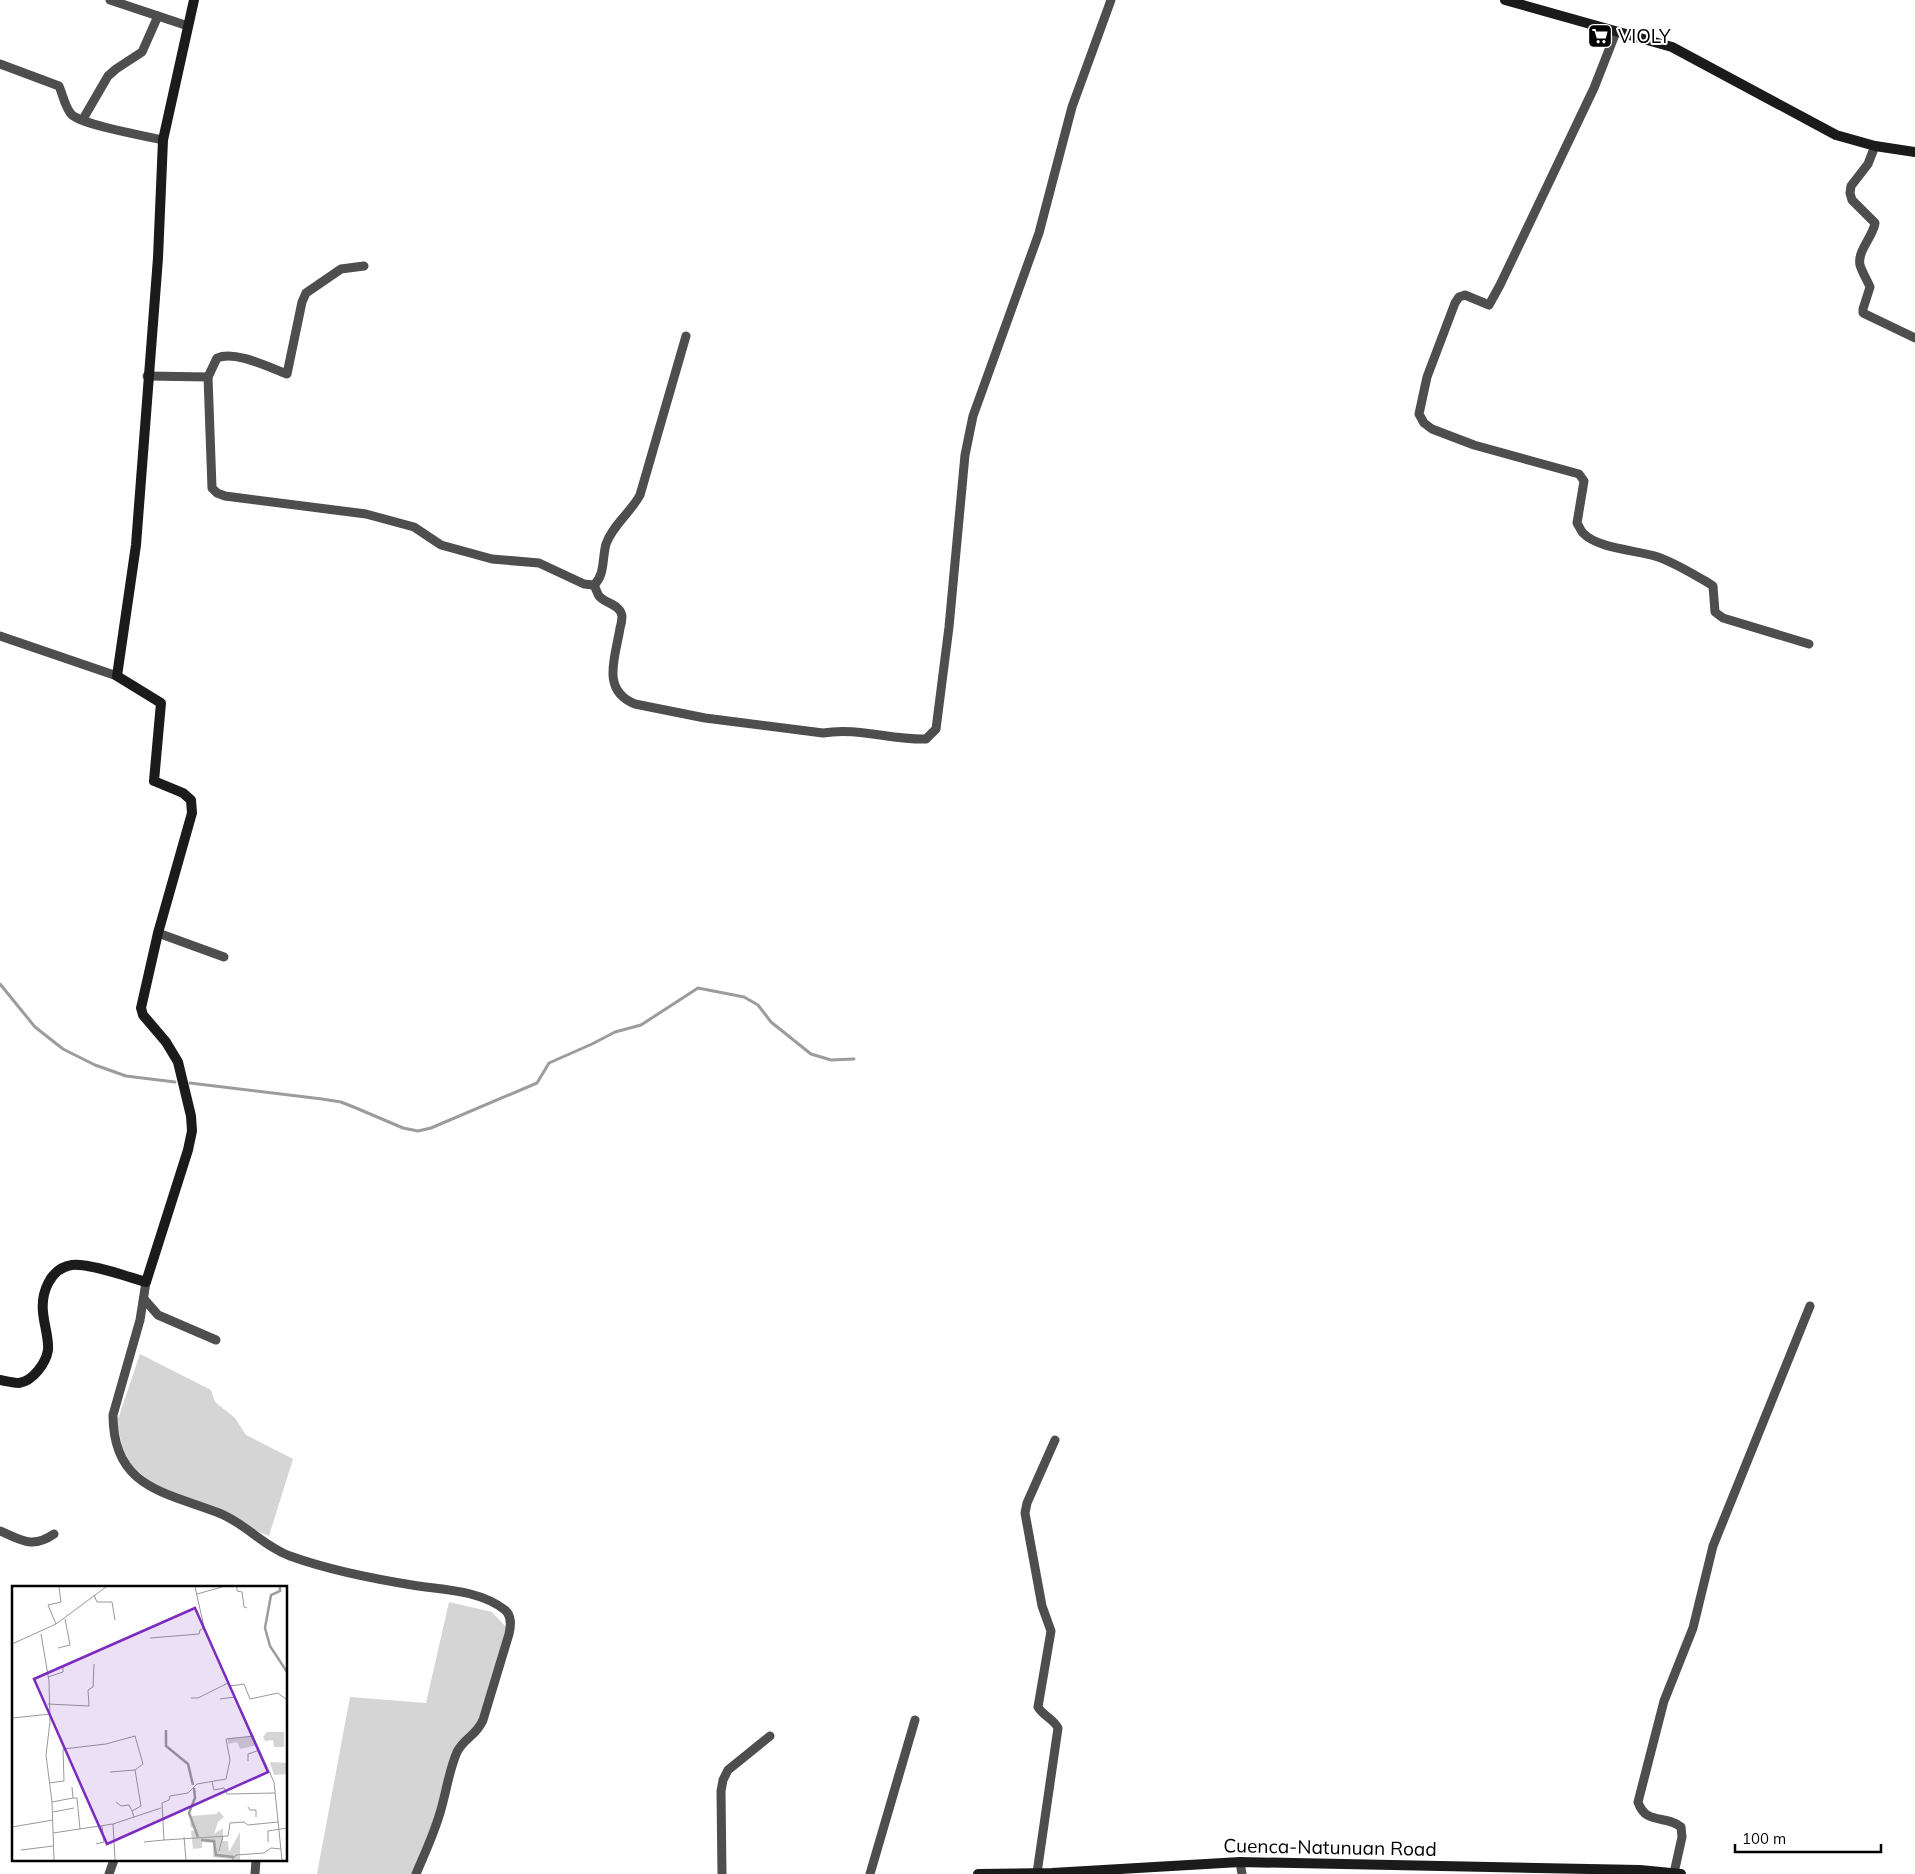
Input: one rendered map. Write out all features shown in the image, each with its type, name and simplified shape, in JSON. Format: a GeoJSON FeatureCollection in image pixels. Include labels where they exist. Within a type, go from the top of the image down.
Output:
{"type":"FeatureCollection","features":[{"type":"Feature","properties":{"kind":"street"},"geometry":{"type":"LineString","coordinates":[[110,0],[188,26]]}},
{"type":"Feature","properties":{"kind":"street"},"geometry":{"type":"LineString","coordinates":[[117,676],[136,544],[147,376],[158,258],[162,140],[194,0]]}},
{"type":"Feature","properties":{"kind":"street"},"geometry":{"type":"LineString","coordinates":[[594,585],[600,597],[619,608],[622,616],[612,667],[613,678],[619,693],[625,700],[705,718],[823,733],[840,730],[926,739],[936,729],[949,627],[965,455],[973,416],[1039,233],[1072,107],[1111,0]]}},
{"type":"Feature","properties":{"kind":"street"},"geometry":{"type":"LineString","coordinates":[[1506,0],[1672,47],[1836,135],[1875,146],[1915,152]]}},
{"type":"Feature","properties":{"kind":"street"},"geometry":{"type":"LineString","coordinates":[[82,120],[108,76],[142,52],[158,16]]}},
{"type":"Feature","properties":{"kind":"street"},"geometry":{"type":"LineString","coordinates":[[1616,32],[1594,88],[1489,305],[1465,295],[1460,297],[1456,303],[1426,377],[1419,414],[1424,423],[1432,430],[1474,445],[1579,474],[1584,481],[1577,523],[1584,534],[1595,541],[1610,546],[1660,558],[1707,582],[1713,586],[1715,612],[1723,618],[1809,644]]}},
{"type":"Feature","properties":{"kind":"street"},"geometry":{"type":"LineString","coordinates":[[0,64],[59,86],[73,116],[98,125],[162,140]]}},
{"type":"Feature","properties":{"kind":"street"},"geometry":{"type":"LineString","coordinates":[[1875,146],[1868,164],[1851,186],[1850,193],[1852,200],[1874,223],[1874,230],[1861,254],[1860,263],[1870,287],[1862,309],[1863,313],[1915,338]]}},
{"type":"Feature","properties":{"kind":"street"},"geometry":{"type":"LineString","coordinates":[[364,266],[341,269],[306,293],[302,302],[287,374],[229,355],[217,358],[208,377],[212,488],[217,493],[225,496],[316,506],[366,514],[414,527],[441,545],[492,559],[539,563],[584,584],[594,585],[601,579],[606,544],[611,534],[640,495],[686,336]]}},
{"type":"Feature","properties":{"kind":"street"},"geometry":{"type":"LineString","coordinates":[[147,376],[208,377]]}},
{"type":"Feature","properties":{"kind":"street"},"geometry":{"type":"LineString","coordinates":[[0,636],[117,676],[161,703],[154,781],[183,793],[191,800],[192,813],[158,933],[141,1008],[143,1015],[173,1051],[178,1062],[191,1116],[192,1131],[188,1150],[146,1282],[140,1320],[113,1416],[113,1432],[122,1457],[135,1476],[156,1490],[232,1519],[267,1544],[290,1556],[418,1586],[453,1589],[492,1602],[506,1611],[511,1620],[509,1634],[480,1729],[466,1740],[458,1751],[451,1768],[439,1816],[416,1874]]}},
{"type":"Feature","properties":{"kind":"street"},"geometry":{"type":"LineString","coordinates":[[158,933],[224,957]]}},
{"type":"Feature","properties":{"kind":"street"},"geometry":{"type":"LineString","coordinates":[[0,1380],[20,1383],[32,1377],[43,1363],[48,1350],[42,1310],[46,1287],[53,1275],[61,1269],[72,1265],[85,1266],[146,1282]]}},
{"type":"Feature","properties":{"kind":"street"},"geometry":{"type":"LineString","coordinates":[[144,1299],[158,1315],[216,1340]]}},
{"type":"Feature","properties":{"kind":"street"},"geometry":{"type":"LineString","coordinates":[[1677,1873],[1682,1837],[1681,1827],[1673,1822],[1647,1815],[1641,1810],[1638,1802],[1664,1701],[1693,1628],[1713,1546],[1810,1306]]}},
{"type":"Feature","properties":{"kind":"street"},"geometry":{"type":"LineString","coordinates":[[1036,1873],[1058,1728],[1038,1706],[1051,1631],[1042,1606],[1025,1513],[1027,1503],[1055,1440]]}},
{"type":"Feature","properties":{"kind":"street"},"geometry":{"type":"LineString","coordinates":[[0,1531],[22,1540],[38,1542],[54,1534]]}},
{"type":"Feature","properties":{"kind":"street"},"geometry":{"type":"LineString","coordinates":[[870,1874],[915,1720]]}},
{"type":"Feature","properties":{"kind":"street"},"geometry":{"type":"LineString","coordinates":[[722,1874],[721,1791],[724,1780],[728,1770],[770,1736]]}},
{"type":"Feature","properties":{"kind":"street"},"geometry":{"type":"LineString","coordinates":[[108,1874],[113,1862]]}},
{"type":"Feature","properties":{"kind":"street"},"geometry":{"type":"LineString","coordinates":[[1240,1862],[1242,1874]]}},
{"type":"Feature","properties":{"kind":"street","name":"Cuenca-Natunuan Road"},"geometry":{"type":"LineString","coordinates":[[978,1874],[1036,1873],[1240,1862],[1640,1870],[1677,1873]]}},
{"type":"Feature","properties":{"kind":"shaded area"},"geometry":{"type":"Polygon","coordinates":[[[140,1354],[211,1390],[215,1402],[235,1418],[246,1435],[293,1459],[269,1536],[162,1492],[131,1465],[122,1446],[117,1422],[140,1354]]]}},
{"type":"Feature","properties":{"kind":"shaded area"},"geometry":{"type":"Polygon","coordinates":[[[449,1602],[492,1612],[506,1627],[503,1644],[478,1729],[462,1739],[418,1874],[317,1874],[350,1697],[426,1703],[449,1602]]]}},
{"type":"Feature","properties":{"kind":"waterway"},"geometry":{"type":"LineString","coordinates":[[0,984],[35,1027],[63,1049],[95,1065],[126,1076],[175,1082]]}},
{"type":"Feature","properties":{"kind":"waterway"},"geometry":{"type":"LineString","coordinates":[[190,1083],[341,1102],[403,1128],[418,1131],[431,1128],[537,1083],[549,1063],[615,1032],[641,1025],[698,988],[744,997],[758,1005],[771,1022],[811,1054],[831,1060],[854,1059]]}},
{"type":"Feature","properties":{"kind":"place","name":"VIOLY"},"geometry":{"type":"Point","coordinates":[1600,36]}}]}
